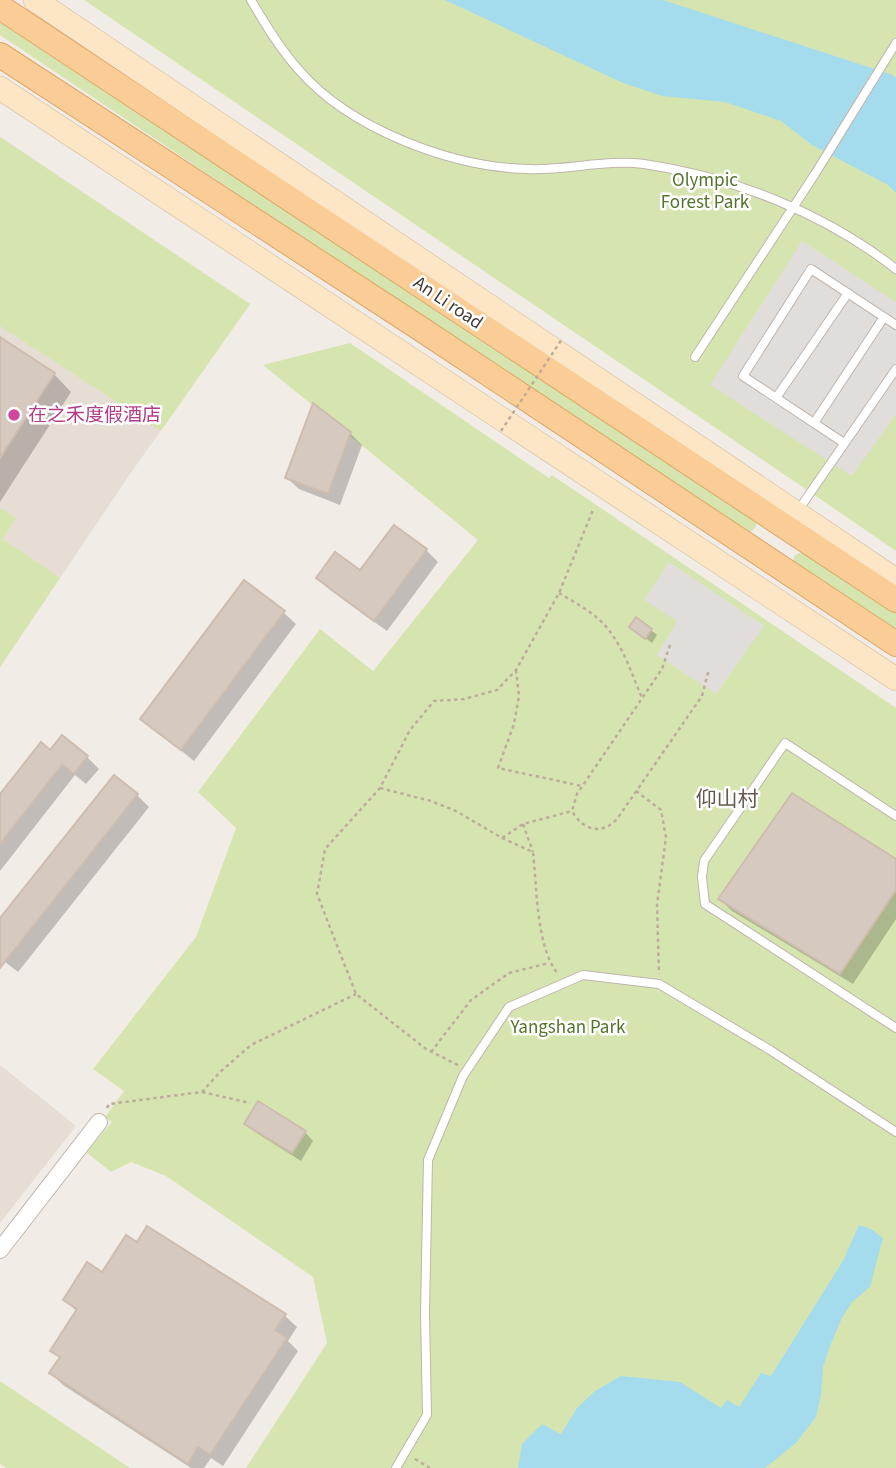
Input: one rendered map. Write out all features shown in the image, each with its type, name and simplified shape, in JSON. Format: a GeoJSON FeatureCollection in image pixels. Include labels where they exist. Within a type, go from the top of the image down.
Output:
{"type":"FeatureCollection","features":[{"type":"Feature","properties":{"kind":"main road","name":"An Li road"},"geometry":{"type":"LineString","coordinates":[[0,7],[896,600]]}},
{"type":"Feature","properties":{"kind":"main road","name":"An Li road"},"geometry":{"type":"LineString","coordinates":[[0,55],[441,342],[896,644]]}},
{"type":"Feature","properties":{"kind":"street","name":"An Li road"},"geometry":{"type":"LineString","coordinates":[[35,0],[896,580]]}},
{"type":"Feature","properties":{"kind":"street"},"geometry":{"type":"LineString","coordinates":[[0,88],[749,586],[896,679]]}},
{"type":"Feature","properties":{"kind":"street"},"geometry":{"type":"LineString","coordinates":[[0,1250],[99,1122]]}},
{"type":"Feature","properties":{"kind":"lane"},"geometry":{"type":"LineString","coordinates":[[251,0],[263,22],[300,71],[339,105],[393,138],[455,159],[527,169],[604,163],[642,164],[707,176],[810,215],[870,249],[896,269]]}},
{"type":"Feature","properties":{"kind":"lane"},"geometry":{"type":"LineString","coordinates":[[695,357],[815,174],[896,43]]}},
{"type":"Feature","properties":{"kind":"lane"},"geometry":{"type":"LineString","coordinates":[[844,443],[743,376],[811,269],[896,325]]}},
{"type":"Feature","properties":{"kind":"lane"},"geometry":{"type":"LineString","coordinates":[[776,398],[848,293]]}},
{"type":"Feature","properties":{"kind":"lane"},"geometry":{"type":"LineString","coordinates":[[814,423],[884,317]]}},
{"type":"Feature","properties":{"kind":"lane"},"geometry":{"type":"LineString","coordinates":[[796,514],[896,369]]}},
{"type":"Feature","properties":{"kind":"lane"},"geometry":{"type":"LineString","coordinates":[[896,816],[785,743],[704,861],[702,877],[705,904],[896,1028]]}},
{"type":"Feature","properties":{"kind":"lane"},"geometry":{"type":"LineString","coordinates":[[396,1468],[427,1415],[425,1313],[428,1160],[467,1070],[509,1007],[583,975],[659,984],[770,1050],[896,1132]]}},
{"type":"Feature","properties":{"kind":"path"},"geometry":{"type":"LineString","coordinates":[[501,431],[562,339]]}},
{"type":"Feature","properties":{"kind":"path"},"geometry":{"type":"LineString","coordinates":[[467,1070],[431,1052],[356,994],[317,894],[325,849],[380,788],[410,730],[434,701],[464,699],[497,690],[516,670],[559,593],[593,510]]}},
{"type":"Feature","properties":{"kind":"path"},"geometry":{"type":"LineString","coordinates":[[559,593],[585,609],[610,631],[642,698]]}},
{"type":"Feature","properties":{"kind":"path"},"geometry":{"type":"LineString","coordinates":[[670,645],[662,669],[577,794],[572,811],[579,822],[591,828],[610,827],[702,696],[709,669]]}},
{"type":"Feature","properties":{"kind":"path"},"geometry":{"type":"LineString","coordinates":[[516,670],[519,696],[514,724],[498,768],[582,786]]}},
{"type":"Feature","properties":{"kind":"path"},"geometry":{"type":"LineString","coordinates":[[380,788],[431,801],[456,811],[502,838],[533,852]]}},
{"type":"Feature","properties":{"kind":"path"},"geometry":{"type":"LineString","coordinates":[[636,792],[661,810],[667,837],[657,905],[659,984]]}},
{"type":"Feature","properties":{"kind":"path"},"geometry":{"type":"LineString","coordinates":[[502,838],[523,824],[572,811]]}},
{"type":"Feature","properties":{"kind":"path"},"geometry":{"type":"LineString","coordinates":[[523,824],[533,852],[539,913],[549,963],[565,983]]}},
{"type":"Feature","properties":{"kind":"path"},"geometry":{"type":"LineString","coordinates":[[431,1052],[471,1000],[509,973],[549,963]]}},
{"type":"Feature","properties":{"kind":"path"},"geometry":{"type":"LineString","coordinates":[[202,1092],[251,1045],[356,994]]}},
{"type":"Feature","properties":{"kind":"path"},"geometry":{"type":"LineString","coordinates":[[99,1122],[109,1104],[202,1092],[250,1103]]}},
{"type":"Feature","properties":{"kind":"path"},"geometry":{"type":"LineString","coordinates":[[405,1453],[429,1468]]}},
{"type":"Feature","properties":{"kind":"shaded area"},"geometry":{"type":"Polygon","coordinates":[[[0,137],[250,304],[130,474],[0,667],[0,137]]]}},
{"type":"Feature","properties":{"kind":"shaded area"},"geometry":{"type":"Polygon","coordinates":[[[802,241],[896,302],[896,414],[852,476],[710,385],[802,241]]]}},
{"type":"Feature","properties":{"kind":"shaded area"},"geometry":{"type":"Polygon","coordinates":[[[669,562],[764,626],[716,694],[657,655],[677,621],[644,600],[669,562]]]}},
{"type":"Feature","properties":{"kind":"shaded area"},"geometry":{"type":"Polygon","coordinates":[[[0,1065],[76,1126],[0,1223],[0,1065]]]}},
{"type":"Feature","properties":{"kind":"green space","name":"Olympic Forest Park"},"geometry":{"type":"Polygon","coordinates":[[[84,0],[896,0],[896,551],[810,492],[84,0]]]}},
{"type":"Feature","properties":{"kind":"green space"},"geometry":{"type":"Polygon","coordinates":[[[0,10],[757,522],[755,528],[748,534],[740,531],[0,35],[0,10]]]}},
{"type":"Feature","properties":{"kind":"green space"},"geometry":{"type":"Polygon","coordinates":[[[0,137],[250,304],[161,431],[0,326],[0,137]]]}},
{"type":"Feature","properties":{"kind":"green space","name":"Yangshan Park"},"geometry":{"type":"Polygon","coordinates":[[[350,343],[549,478],[552,475],[896,708],[896,1468],[246,1468],[327,1343],[313,1277],[166,1176],[131,1162],[111,1172],[86,1152],[112,1122],[105,1117],[124,1091],[93,1069],[196,937],[236,828],[198,792],[320,629],[373,671],[478,540],[263,365],[350,343]]]}},
{"type":"Feature","properties":{"kind":"green space"},"geometry":{"type":"Polygon","coordinates":[[[0,508],[16,518],[3,539],[60,578],[0,667],[0,508]]]}},
{"type":"Feature","properties":{"kind":"green space"},"geometry":{"type":"Polygon","coordinates":[[[802,552],[896,610],[896,638],[792,564],[795,555],[802,552]]]}},
{"type":"Feature","properties":{"kind":"green space"},"geometry":{"type":"Polygon","coordinates":[[[0,1381],[130,1468],[6,1468],[0,1464],[0,1381]]]}},
{"type":"Feature","properties":{"kind":"water"},"geometry":{"type":"Polygon","coordinates":[[[445,0],[663,0],[893,75],[896,78],[896,193],[888,185],[812,145],[781,121],[725,102],[662,96],[623,83],[445,0]]]}},
{"type":"Feature","properties":{"kind":"water"},"geometry":{"type":"Polygon","coordinates":[[[859,1225],[871,1229],[883,1238],[870,1287],[852,1302],[830,1346],[823,1367],[816,1417],[796,1443],[765,1468],[518,1468],[522,1444],[542,1424],[561,1434],[577,1408],[595,1391],[621,1376],[680,1382],[721,1408],[727,1400],[739,1407],[761,1373],[771,1376],[844,1259],[859,1225]]]}},
{"type":"Feature","properties":{"kind":"building","name":"在之禾度假酒店"},"geometry":{"type":"Polygon","coordinates":[[[0,337],[55,373],[0,458],[0,337]]]}},
{"type":"Feature","properties":{"kind":"building"},"geometry":{"type":"Polygon","coordinates":[[[313,403],[351,432],[328,494],[285,478],[313,403]]]}},
{"type":"Feature","properties":{"kind":"building"},"geometry":{"type":"Polygon","coordinates":[[[394,525],[427,549],[374,621],[316,578],[335,552],[360,570],[394,525]]]}},
{"type":"Feature","properties":{"kind":"building"},"geometry":{"type":"Polygon","coordinates":[[[244,580],[285,611],[181,750],[140,719],[244,580]]]}},
{"type":"Feature","properties":{"kind":"building"},"geometry":{"type":"Polygon","coordinates":[[[636,617],[652,629],[645,639],[629,627],[636,617]]]}},
{"type":"Feature","properties":{"kind":"building"},"geometry":{"type":"Polygon","coordinates":[[[62,735],[88,756],[74,774],[62,765],[0,844],[0,794],[41,742],[50,750],[62,735]]]}},
{"type":"Feature","properties":{"kind":"building"},"geometry":{"type":"Polygon","coordinates":[[[114,775],[138,794],[0,968],[0,918],[114,775]]]}},
{"type":"Feature","properties":{"kind":"building"},"geometry":{"type":"Polygon","coordinates":[[[792,793],[896,859],[896,890],[840,974],[718,899],[792,793]]]}},
{"type":"Feature","properties":{"kind":"building"},"geometry":{"type":"Polygon","coordinates":[[[258,1101],[306,1131],[292,1153],[244,1124],[258,1101]]]}},
{"type":"Feature","properties":{"kind":"building"},"geometry":{"type":"Polygon","coordinates":[[[147,1226],[286,1314],[275,1330],[287,1338],[210,1455],[198,1447],[188,1464],[49,1373],[60,1357],[50,1351],[77,1309],[63,1300],[87,1262],[102,1272],[126,1235],[137,1242],[147,1226]]]}},
{"type":"Feature","properties":{"kind":"place","name":"在之禾度假酒店"},"geometry":{"type":"Point","coordinates":[14,415]}},
{"type":"Feature","properties":{"kind":"district","name":"仰山村"},"geometry":{"type":"Point","coordinates":[727,799]}}]}
